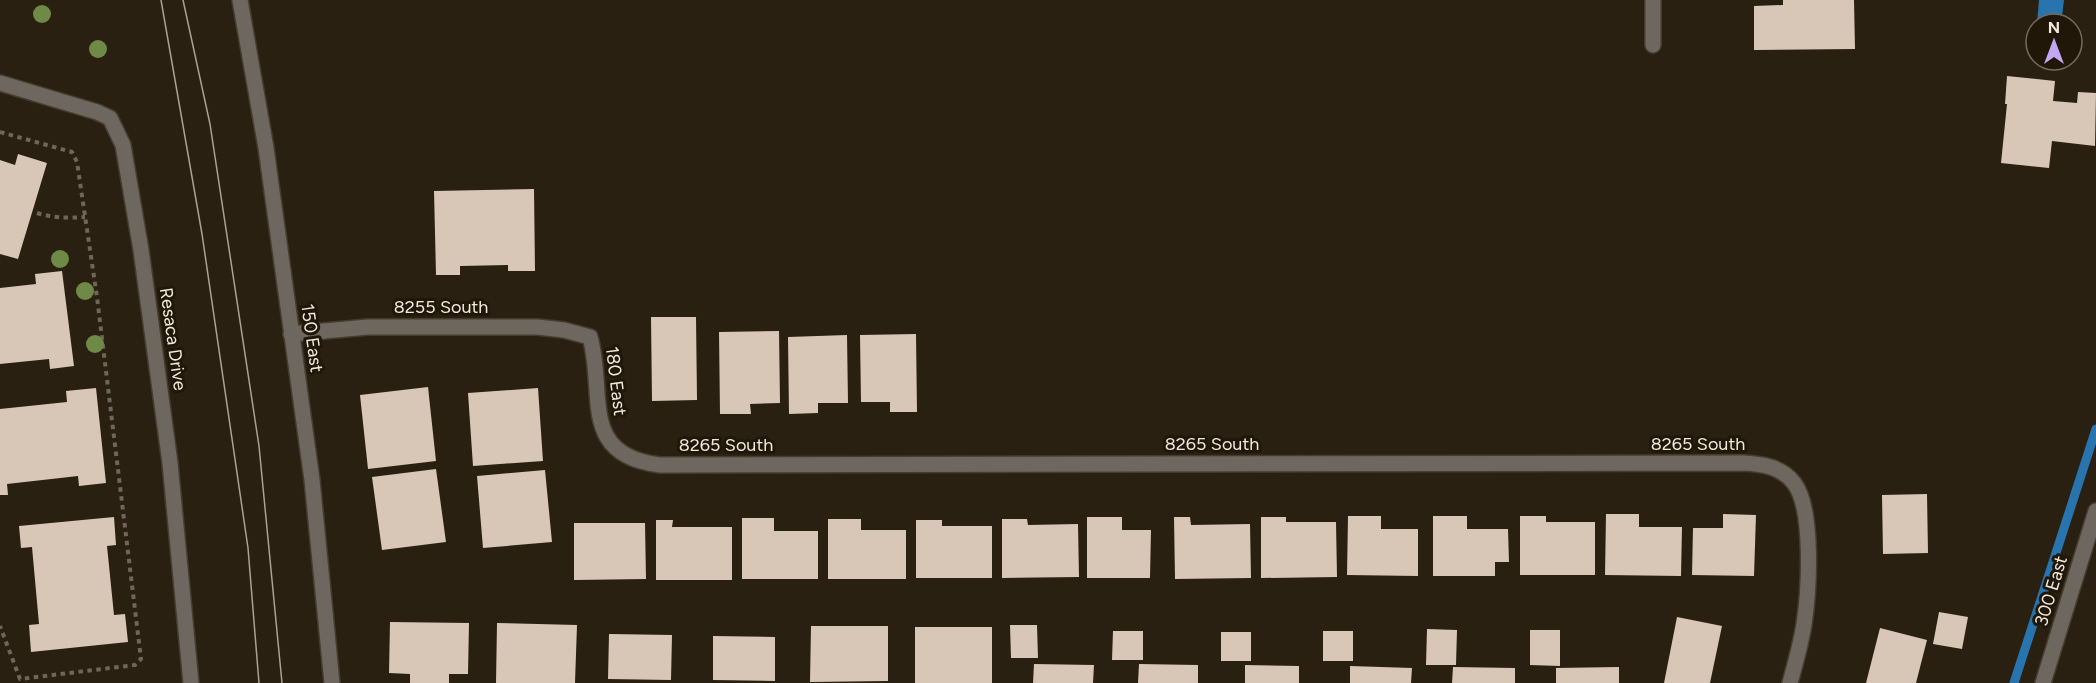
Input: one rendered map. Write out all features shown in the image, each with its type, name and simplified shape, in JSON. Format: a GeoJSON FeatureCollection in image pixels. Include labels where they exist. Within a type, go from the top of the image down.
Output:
{"type":"FeatureCollection","features":[{"type":"Feature","properties":{"kind":"street","name":"150 East"},"geometry":{"type":"LineString","coordinates":[[240,0],[266,148],[312,480],[332,683]]}},
{"type":"Feature","properties":{"kind":"street"},"geometry":{"type":"LineString","coordinates":[[1653,0],[1653,45]]}},
{"type":"Feature","properties":{"kind":"street","name":"Resaca Drive"},"geometry":{"type":"LineString","coordinates":[[0,84],[104,115],[110,118],[123,145],[141,250],[170,463],[191,683]]}},
{"type":"Feature","properties":{"kind":"street","name":"8255 South"},"geometry":{"type":"LineString","coordinates":[[291,334],[368,327],[537,327],[564,330],[590,337]]}},
{"type":"Feature","properties":{"kind":"street","name":"180 East"},"geometry":{"type":"LineString","coordinates":[[590,337],[594,351],[598,412],[603,429],[612,445],[626,457]]}},
{"type":"Feature","properties":{"kind":"street","name":"8265 South"},"geometry":{"type":"LineString","coordinates":[[626,457],[642,463],[660,465],[1763,464],[1780,471],[1794,483],[1807,519],[1807,596],[1804,626],[1790,683]]}},
{"type":"Feature","properties":{"kind":"street","name":"300 East"},"geometry":{"type":"LineString","coordinates":[[2043,683],[2096,511]]}},
{"type":"Feature","properties":{"kind":"path"},"geometry":{"type":"LineString","coordinates":[[0,132],[72,152],[77,162],[97,297],[141,659],[135,665],[20,679],[0,626]]}},
{"type":"Feature","properties":{"kind":"path"},"geometry":{"type":"LineString","coordinates":[[37,213],[56,218],[85,217]]}},
{"type":"Feature","properties":{"kind":"water"},"geometry":{"type":"Polygon","coordinates":[[[2039,0],[2064,0],[2062,12],[2038,12],[2039,0]]]}},
{"type":"Feature","properties":{"kind":"building"},"geometry":{"type":"Polygon","coordinates":[[[1783,0],[1854,0],[1855,49],[1754,50],[1754,6],[1783,5],[1783,0]]]}},
{"type":"Feature","properties":{"kind":"building"},"geometry":{"type":"Polygon","coordinates":[[[2007,76],[2055,81],[2053,101],[2077,103],[2078,92],[2096,93],[2095,146],[2052,141],[2049,168],[2001,163],[2007,104],[2005,104],[2007,76]]]}},
{"type":"Feature","properties":{"kind":"building"},"geometry":{"type":"Polygon","coordinates":[[[18,154],[47,163],[18,259],[0,254],[0,160],[15,165],[18,154]]]}},
{"type":"Feature","properties":{"kind":"building"},"geometry":{"type":"Polygon","coordinates":[[[534,189],[535,271],[508,271],[508,265],[460,266],[460,275],[436,275],[434,191],[534,189]]]}},
{"type":"Feature","properties":{"kind":"building"},"geometry":{"type":"Polygon","coordinates":[[[62,271],[74,366],[50,369],[49,359],[0,364],[0,288],[36,284],[35,274],[62,271]]]}},
{"type":"Feature","properties":{"kind":"building"},"geometry":{"type":"Polygon","coordinates":[[[651,317],[696,317],[697,400],[652,401],[651,317]]]}},
{"type":"Feature","properties":{"kind":"building"},"geometry":{"type":"Polygon","coordinates":[[[779,331],[780,403],[750,404],[751,414],[720,414],[719,332],[779,331]]]}},
{"type":"Feature","properties":{"kind":"building"},"geometry":{"type":"Polygon","coordinates":[[[916,334],[917,412],[890,412],[890,402],[861,402],[860,335],[916,334]]]}},
{"type":"Feature","properties":{"kind":"building"},"geometry":{"type":"Polygon","coordinates":[[[847,335],[848,403],[818,403],[818,413],[789,414],[788,337],[847,335]]]}},
{"type":"Feature","properties":{"kind":"building"},"geometry":{"type":"Polygon","coordinates":[[[428,387],[436,461],[368,469],[360,395],[428,387]]]}},
{"type":"Feature","properties":{"kind":"building"},"geometry":{"type":"Polygon","coordinates":[[[96,388],[106,483],[79,486],[78,476],[7,484],[8,495],[0,495],[0,409],[67,402],[66,391],[96,388]]]}},
{"type":"Feature","properties":{"kind":"building"},"geometry":{"type":"Polygon","coordinates":[[[538,388],[543,461],[473,466],[468,393],[538,388]]]}},
{"type":"Feature","properties":{"kind":"building"},"geometry":{"type":"Polygon","coordinates":[[[436,469],[446,542],[382,550],[372,477],[436,469]]]}},
{"type":"Feature","properties":{"kind":"building"},"geometry":{"type":"Polygon","coordinates":[[[545,470],[552,542],[483,548],[477,476],[545,470]]]}},
{"type":"Feature","properties":{"kind":"building"},"geometry":{"type":"Polygon","coordinates":[[[1927,494],[1928,553],[1883,554],[1882,495],[1927,494]]]}},
{"type":"Feature","properties":{"kind":"building"},"geometry":{"type":"Polygon","coordinates":[[[1606,514],[1639,514],[1639,527],[1682,527],[1681,576],[1605,575],[1606,514]]]}},
{"type":"Feature","properties":{"kind":"building"},"geometry":{"type":"Polygon","coordinates":[[[1723,514],[1756,515],[1754,576],[1692,575],[1693,528],[1723,528],[1723,514]]]}},
{"type":"Feature","properties":{"kind":"building"},"geometry":{"type":"Polygon","coordinates":[[[1348,516],[1381,516],[1381,529],[1418,529],[1418,576],[1347,575],[1348,516]]]}},
{"type":"Feature","properties":{"kind":"building"},"geometry":{"type":"Polygon","coordinates":[[[1433,516],[1467,516],[1467,529],[1508,529],[1509,562],[1495,562],[1495,576],[1433,576],[1433,516]]]}},
{"type":"Feature","properties":{"kind":"building"},"geometry":{"type":"Polygon","coordinates":[[[1520,516],[1546,516],[1546,522],[1595,522],[1595,575],[1520,575],[1520,516]]]}},
{"type":"Feature","properties":{"kind":"building"},"geometry":{"type":"Polygon","coordinates":[[[114,517],[116,545],[107,546],[114,615],[125,614],[128,642],[31,652],[29,625],[39,624],[32,547],[21,548],[19,526],[114,517]]]}},
{"type":"Feature","properties":{"kind":"building"},"geometry":{"type":"Polygon","coordinates":[[[1087,517],[1122,517],[1122,530],[1151,530],[1150,578],[1087,578],[1087,517]]]}},
{"type":"Feature","properties":{"kind":"building"},"geometry":{"type":"Polygon","coordinates":[[[1174,517],[1190,517],[1191,525],[1250,524],[1251,578],[1175,579],[1174,517]]]}},
{"type":"Feature","properties":{"kind":"building"},"geometry":{"type":"Polygon","coordinates":[[[1261,517],[1286,517],[1286,522],[1336,522],[1337,577],[1261,578],[1261,517]]]}},
{"type":"Feature","properties":{"kind":"building"},"geometry":{"type":"Polygon","coordinates":[[[742,518],[774,518],[774,531],[818,531],[818,579],[742,579],[742,518]]]}},
{"type":"Feature","properties":{"kind":"building"},"geometry":{"type":"Polygon","coordinates":[[[828,519],[861,519],[861,530],[906,530],[906,579],[828,579],[828,519]]]}},
{"type":"Feature","properties":{"kind":"building"},"geometry":{"type":"Polygon","coordinates":[[[1002,519],[1027,519],[1028,525],[1078,524],[1079,577],[1002,578],[1002,519]]]}},
{"type":"Feature","properties":{"kind":"building"},"geometry":{"type":"Polygon","coordinates":[[[656,520],[673,520],[672,527],[732,527],[732,580],[656,580],[656,520]]]}},
{"type":"Feature","properties":{"kind":"building"},"geometry":{"type":"Polygon","coordinates":[[[916,520],[942,520],[942,526],[992,526],[992,578],[916,578],[916,520]]]}},
{"type":"Feature","properties":{"kind":"building"},"geometry":{"type":"Polygon","coordinates":[[[574,523],[645,523],[646,579],[574,580],[574,523]]]}},
{"type":"Feature","properties":{"kind":"building"},"geometry":{"type":"Polygon","coordinates":[[[1939,612],[1968,617],[1962,649],[1933,644],[1939,612]]]}},
{"type":"Feature","properties":{"kind":"building"},"geometry":{"type":"Polygon","coordinates":[[[1677,617],[1722,626],[1710,683],[1664,683],[1677,617]]]}},
{"type":"Feature","properties":{"kind":"building"},"geometry":{"type":"Polygon","coordinates":[[[390,622],[469,623],[468,674],[449,674],[449,683],[410,683],[410,674],[389,673],[390,622]]]}},
{"type":"Feature","properties":{"kind":"building"},"geometry":{"type":"Polygon","coordinates":[[[497,623],[577,625],[575,683],[496,683],[497,623]]]}},
{"type":"Feature","properties":{"kind":"building"},"geometry":{"type":"Polygon","coordinates":[[[1010,625],[1037,625],[1038,658],[1011,658],[1010,625]]]}},
{"type":"Feature","properties":{"kind":"building"},"geometry":{"type":"Polygon","coordinates":[[[811,626],[888,626],[888,681],[810,682],[811,626]]]}},
{"type":"Feature","properties":{"kind":"building"},"geometry":{"type":"Polygon","coordinates":[[[915,627],[992,627],[992,683],[915,683],[915,627]]]}},
{"type":"Feature","properties":{"kind":"building"},"geometry":{"type":"Polygon","coordinates":[[[1880,628],[1927,640],[1916,683],[1866,683],[1880,628]]]}},
{"type":"Feature","properties":{"kind":"building"},"geometry":{"type":"Polygon","coordinates":[[[1427,629],[1457,630],[1456,665],[1426,665],[1427,629]]]}},
{"type":"Feature","properties":{"kind":"building"},"geometry":{"type":"Polygon","coordinates":[[[1530,630],[1560,630],[1560,666],[1530,665],[1530,630]]]}},
{"type":"Feature","properties":{"kind":"building"},"geometry":{"type":"Polygon","coordinates":[[[1113,631],[1143,631],[1143,660],[1112,660],[1113,631]]]}},
{"type":"Feature","properties":{"kind":"building"},"geometry":{"type":"Polygon","coordinates":[[[1323,631],[1353,631],[1353,661],[1323,661],[1323,631]]]}},
{"type":"Feature","properties":{"kind":"building"},"geometry":{"type":"Polygon","coordinates":[[[1221,632],[1251,632],[1251,661],[1221,661],[1221,632]]]}},
{"type":"Feature","properties":{"kind":"building"},"geometry":{"type":"Polygon","coordinates":[[[609,634],[672,635],[671,680],[608,679],[609,634]]]}},
{"type":"Feature","properties":{"kind":"building"},"geometry":{"type":"Polygon","coordinates":[[[713,636],[775,637],[775,681],[713,680],[713,636]]]}},
{"type":"Feature","properties":{"kind":"building"},"geometry":{"type":"Polygon","coordinates":[[[1034,664],[1094,665],[1093,683],[1033,683],[1034,664]]]}},
{"type":"Feature","properties":{"kind":"building"},"geometry":{"type":"Polygon","coordinates":[[[1139,664],[1198,665],[1198,683],[1138,683],[1139,664]]]}},
{"type":"Feature","properties":{"kind":"building"},"geometry":{"type":"Polygon","coordinates":[[[1245,665],[1299,666],[1299,683],[1245,683],[1245,665]]]}},
{"type":"Feature","properties":{"kind":"building"},"geometry":{"type":"Polygon","coordinates":[[[1350,666],[1412,668],[1411,683],[1350,683],[1350,666]]]}},
{"type":"Feature","properties":{"kind":"building"},"geometry":{"type":"Polygon","coordinates":[[[1453,667],[1515,668],[1515,683],[1452,683],[1453,667]]]}},
{"type":"Feature","properties":{"kind":"building"},"geometry":{"type":"Polygon","coordinates":[[[1619,667],[1619,683],[1556,683],[1556,668],[1619,667]]]}},
{"type":"Feature","properties":{"kind":"waterway"},"geometry":{"type":"LineString","coordinates":[[2014,683],[2096,429]]}},
{"type":"Feature","properties":{"kind":"tram line"},"geometry":{"type":"LineString","coordinates":[[161,0],[202,234],[248,548],[259,683]]}},
{"type":"Feature","properties":{"kind":"tram line"},"geometry":{"type":"LineString","coordinates":[[183,0],[210,124],[259,446],[282,683]]}}]}
